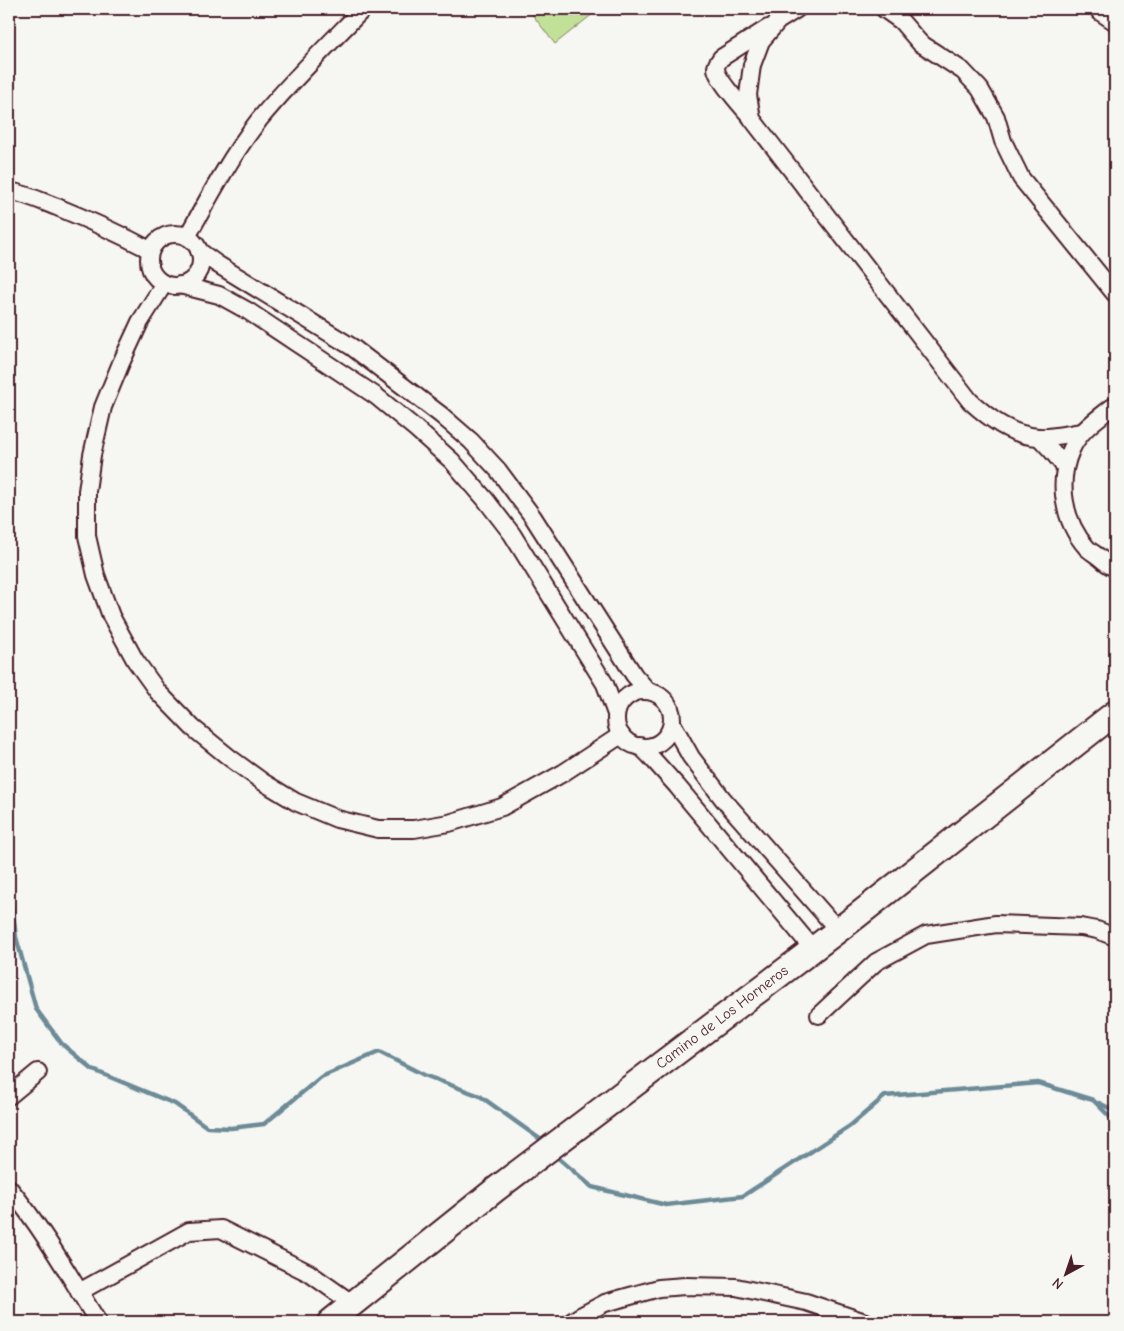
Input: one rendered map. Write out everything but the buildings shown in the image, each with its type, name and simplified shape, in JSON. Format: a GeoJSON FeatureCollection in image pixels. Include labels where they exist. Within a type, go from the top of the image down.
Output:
{"type":"FeatureCollection","features":[{"type":"Feature","properties":{"kind":"street"},"geometry":{"type":"LineString","coordinates":[[187,237],[226,168],[259,121],[310,62],[363,9]]}},
{"type":"Feature","properties":{"kind":"street"},"geometry":{"type":"LineString","coordinates":[[797,9],[721,58],[716,64],[716,70],[722,81],[970,401],[988,418],[1013,431],[1038,437],[1082,432]]}},
{"type":"Feature","properties":{"kind":"street"},"geometry":{"type":"LineString","coordinates":[[884,9],[899,15],[920,44],[963,71],[980,89],[996,117],[1003,141],[1021,178],[1115,294]]}},
{"type":"Feature","properties":{"kind":"street"},"geometry":{"type":"LineString","coordinates":[[1098,9],[1115,22]]}},
{"type":"Feature","properties":{"kind":"street"},"geometry":{"type":"LineString","coordinates":[[752,119],[748,95],[752,65],[761,41],[778,21]]}},
{"type":"Feature","properties":{"kind":"street"},"geometry":{"type":"LineString","coordinates":[[9,191],[25,194],[80,216],[150,250]]}},
{"type":"Feature","properties":{"kind":"street"},"geometry":{"type":"LineString","coordinates":[[170,234],[179,234],[187,237],[192,240],[199,251],[217,264],[352,347],[441,415],[471,441],[498,470],[533,517],[634,676],[648,691],[662,697],[667,702],[672,716],[672,723],[666,737],[654,745],[640,746],[626,741],[621,735],[618,729],[616,714],[605,684],[512,534],[485,498],[452,461],[376,396],[248,311],[219,295],[157,279],[149,266],[150,250],[155,242],[170,234]]}},
{"type":"Feature","properties":{"kind":"street"},"geometry":{"type":"LineString","coordinates":[[199,251],[200,258],[197,272],[187,283],[172,284],[140,322],[121,363],[104,407],[92,455],[87,491],[87,536],[96,575],[111,616],[131,653],[158,692],[193,728],[263,782],[296,802],[337,819],[378,829],[414,829],[449,823],[502,808],[563,773],[621,735]]}},
{"type":"Feature","properties":{"kind":"street"},"geometry":{"type":"LineString","coordinates":[[376,396],[391,376]]}},
{"type":"Feature","properties":{"kind":"street"},"geometry":{"type":"LineString","coordinates":[[1114,405],[1082,432],[1072,448],[1065,467],[1063,496],[1071,524],[1087,548],[1115,568]]}},
{"type":"Feature","properties":{"kind":"street"},"geometry":{"type":"LineString","coordinates":[[1038,437],[1052,450],[1065,467]]}},
{"type":"Feature","properties":{"kind":"street"},"geometry":{"type":"LineString","coordinates":[[512,534],[533,517]]}},
{"type":"Feature","properties":{"kind":"street"},"geometry":{"type":"LineString","coordinates":[[616,714],[618,707],[627,696],[634,692],[648,691]]}},
{"type":"Feature","properties":{"kind":"street","name":"Camino de Los Horneros"},"geometry":{"type":"LineString","coordinates":[[330,1322],[496,1189],[838,930],[1115,713]]}},
{"type":"Feature","properties":{"kind":"street"},"geometry":{"type":"LineString","coordinates":[[672,723],[691,757],[723,799],[838,930]]}},
{"type":"Feature","properties":{"kind":"street"},"geometry":{"type":"LineString","coordinates":[[640,746],[677,786],[813,948]]}},
{"type":"Feature","properties":{"kind":"street"},"geometry":{"type":"LineString","coordinates":[[1097,930],[1115,921]]}},
{"type":"Feature","properties":{"kind":"street"},"geometry":{"type":"LineString","coordinates":[[819,1015],[876,962],[926,935],[996,924],[1081,927],[1097,930],[1115,937]]}},
{"type":"Feature","properties":{"kind":"street"},"geometry":{"type":"LineString","coordinates":[[9,1096],[38,1072]]}},
{"type":"Feature","properties":{"kind":"street"},"geometry":{"type":"LineString","coordinates":[[9,1188],[23,1205],[98,1322]]}},
{"type":"Feature","properties":{"kind":"street"},"geometry":{"type":"LineString","coordinates":[[79,1292],[189,1231],[221,1229],[309,1273],[353,1304]]}},
{"type":"Feature","properties":{"kind":"street"},"geometry":{"type":"LineString","coordinates":[[571,1322],[605,1303],[659,1288],[685,1286],[736,1287],[806,1302],[865,1322]]}},
{"type":"Feature","properties":{"kind":"green space"},"geometry":{"type":"Polygon","coordinates":[[[528,9],[599,9],[555,44],[528,9]]]}},
{"type":"Feature","properties":{"kind":"waterway"},"geometry":{"type":"LineString","coordinates":[[9,882],[16,937],[36,1009],[62,1044],[93,1070],[175,1104],[207,1127],[231,1128],[264,1124],[321,1077],[379,1052],[424,1075],[480,1096],[540,1139]]}},
{"type":"Feature","properties":{"kind":"waterway"},"geometry":{"type":"LineString","coordinates":[[556,1156],[592,1187],[666,1205],[743,1196],[850,1126],[885,1096],[1038,1083],[1093,1100],[1115,1122]]}},
{"type":"Feature","properties":{"kind":"waterway"},"geometry":{"type":"LineString","coordinates":[[1099,1103],[1115,1111]]}}]}
